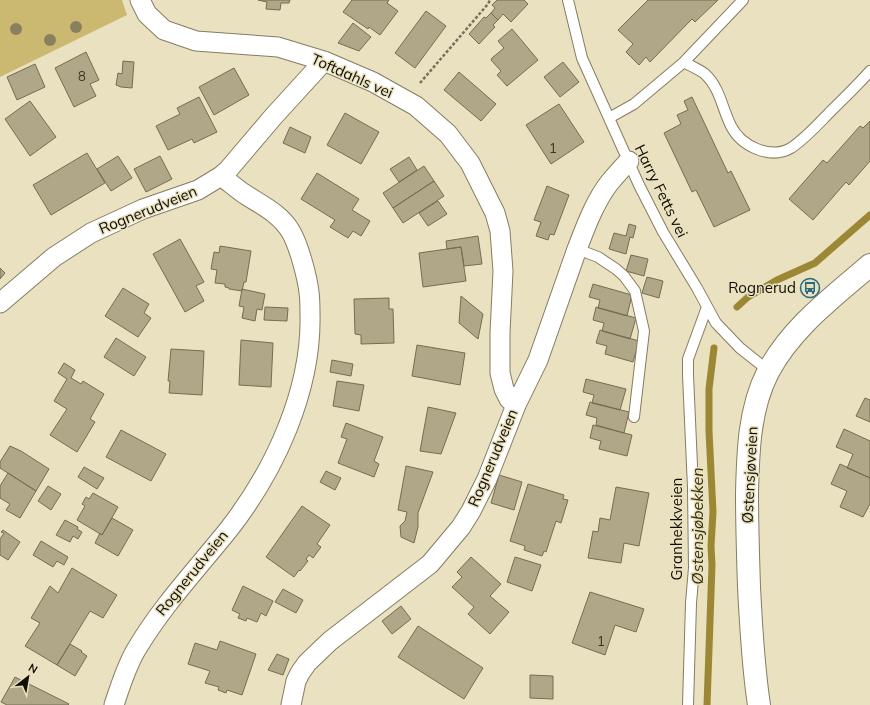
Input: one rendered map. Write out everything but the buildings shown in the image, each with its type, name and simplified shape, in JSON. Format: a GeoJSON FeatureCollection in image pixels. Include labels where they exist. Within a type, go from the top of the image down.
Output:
{"type":"FeatureCollection","features":[{"type":"Feature","properties":{"kind":"main road","name":"Østensjøveien"},"geometry":{"type":"LineString","coordinates":[[759,705],[754,672],[747,539],[749,445],[756,404],[769,371],[782,351],[800,329],[819,309],[870,265]]}},
{"type":"Feature","properties":{"kind":"street","name":"Toftdahls vei"},"geometry":{"type":"LineString","coordinates":[[140,0],[147,14],[161,28],[196,41],[278,47],[324,61],[373,82],[416,106],[448,134],[470,162],[495,213],[500,231],[503,271],[500,374],[504,389],[509,399],[516,405]]}},
{"type":"Feature","properties":{"kind":"street","name":"Rognerudveien"},"geometry":{"type":"LineString","coordinates":[[0,303],[54,257],[91,233],[143,209],[198,190],[222,176],[324,61]]}},
{"type":"Feature","properties":{"kind":"street","name":"Rognerudveien"},"geometry":{"type":"LineString","coordinates":[[291,705],[296,681],[307,663],[330,641],[430,564],[461,527],[471,511],[487,479],[516,405],[538,360],[577,249],[600,196],[610,182],[629,161]]}},
{"type":"Feature","properties":{"kind":"street","name":"Rognerudveien"},"geometry":{"type":"LineString","coordinates":[[114,705],[135,651],[155,619],[230,527],[256,490],[287,432],[301,388],[310,337],[309,291],[299,252],[292,233],[281,219],[267,208],[242,193],[222,176]]}},
{"type":"Feature","properties":{"kind":"lane","name":"Harry Fetts vei"},"geometry":{"type":"LineString","coordinates":[[568,0],[582,58],[663,232],[716,323],[740,348],[769,371]]}},
{"type":"Feature","properties":{"kind":"lane"},"geometry":{"type":"LineString","coordinates":[[573,22],[576,0]]}},
{"type":"Feature","properties":{"kind":"lane"},"geometry":{"type":"LineString","coordinates":[[609,118],[634,104],[684,62],[744,0]]}},
{"type":"Feature","properties":{"kind":"lane"},"geometry":{"type":"LineString","coordinates":[[684,62],[705,75],[714,86],[721,98],[731,126],[738,136],[750,146],[763,151],[777,152],[790,148],[804,137],[870,71]]}},
{"type":"Feature","properties":{"kind":"lane"},"geometry":{"type":"LineString","coordinates":[[577,249],[598,256],[616,269],[624,276],[635,291],[644,331],[634,417]]}},
{"type":"Feature","properties":{"kind":"lane","name":"Granhekkveien"},"geometry":{"type":"LineString","coordinates":[[688,705],[691,603],[694,568],[693,488],[688,358],[707,307]]}},
{"type":"Feature","properties":{"kind":"path"},"geometry":{"type":"LineString","coordinates":[[424,78],[490,0]]}},
{"type":"Feature","properties":{"kind":"shaded area"},"geometry":{"type":"Polygon","coordinates":[[[0,0],[122,0],[127,15],[0,77],[0,0]]]}},
{"type":"Feature","properties":{"kind":"waterway","name":"Østensjøbekken"},"geometry":{"type":"LineString","coordinates":[[737,307],[748,297],[777,280],[815,263],[870,215]]}},
{"type":"Feature","properties":{"kind":"waterway","name":"Østensjøbekken"},"geometry":{"type":"LineString","coordinates":[[707,705],[713,512],[709,431],[709,389],[714,348]]}},
{"type":"Feature","properties":{"kind":"place","name":"Rognerud"},"geometry":{"type":"Point","coordinates":[810,288]}}]}
